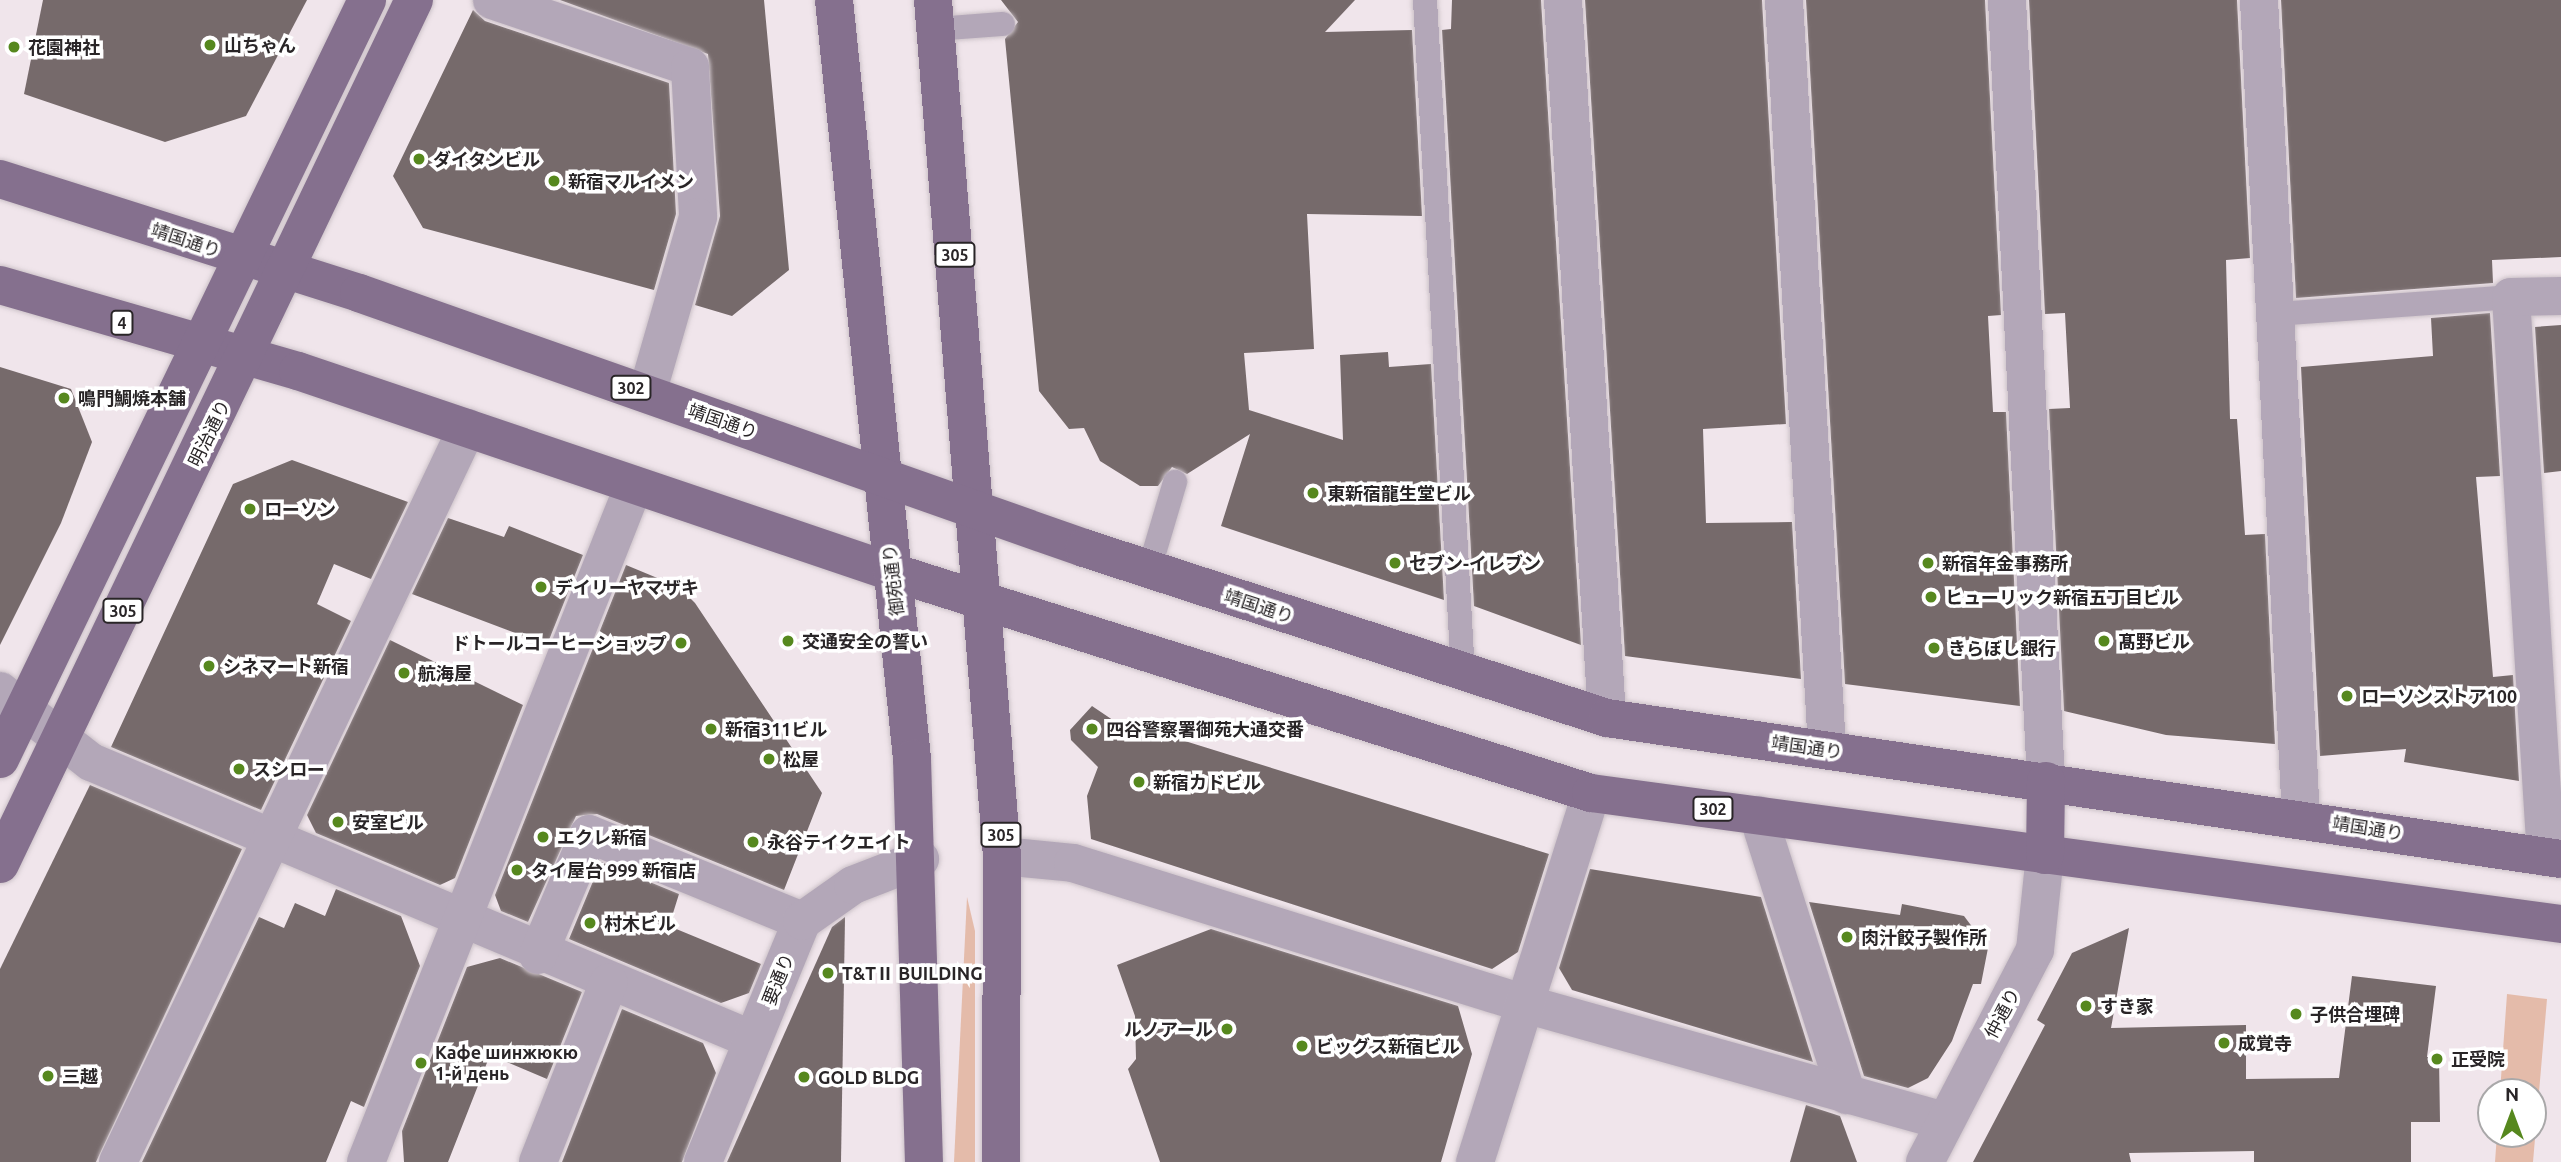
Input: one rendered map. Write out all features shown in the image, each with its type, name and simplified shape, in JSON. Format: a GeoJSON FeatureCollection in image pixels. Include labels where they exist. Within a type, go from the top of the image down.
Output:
{"type":"FeatureCollection","features":[{"type":"Feature","properties":{"kind":"main road","name":"305"},"geometry":{"type":"LineString","coordinates":[[0,759],[12,700],[202,345],[367,0]]}},
{"type":"Feature","properties":{"kind":"main road","name":"明治通り"},"geometry":{"type":"LineString","coordinates":[[0,864],[246,357],[414,0]]}},
{"type":"Feature","properties":{"kind":"main road","name":"御苑通り"},"geometry":{"type":"LineString","coordinates":[[834,0],[920,859],[924,1162]]}},
{"type":"Feature","properties":{"kind":"main road","name":"305"},"geometry":{"type":"LineString","coordinates":[[934,15],[1002,856],[1001,1162]]}},
{"type":"Feature","properties":{"kind":"main road","name":"靖国通り"},"geometry":{"type":"LineString","coordinates":[[0,179],[647,394],[1149,570],[1464,674],[1607,718],[2301,817],[2554,858]]}},
{"type":"Feature","properties":{"kind":"main road","name":"4"},"geometry":{"type":"LineString","coordinates":[[0,285],[246,357]]}},
{"type":"Feature","properties":{"kind":"main road","name":"302"},"geometry":{"type":"LineString","coordinates":[[246,357],[467,428],[892,572],[1591,793],[2561,924]]}},
{"type":"Feature","properties":{"kind":"main road"},"geometry":{"type":"LineString","coordinates":[[2045,855],[2046,781]]}},
{"type":"Feature","properties":{"kind":"street"},"geometry":{"type":"LineString","coordinates":[[492,0],[690,67],[698,217],[647,394]]}},
{"type":"Feature","properties":{"kind":"street"},"geometry":{"type":"LineString","coordinates":[[1563,0],[1607,718]]}},
{"type":"Feature","properties":{"kind":"street"},"geometry":{"type":"LineString","coordinates":[[1784,0],[1826,750]]}},
{"type":"Feature","properties":{"kind":"street"},"geometry":{"type":"LineString","coordinates":[[2007,0],[2046,781]]}},
{"type":"Feature","properties":{"kind":"street"},"geometry":{"type":"LineString","coordinates":[[2259,0],[2301,817]]}},
{"type":"Feature","properties":{"kind":"street"},"geometry":{"type":"LineString","coordinates":[[2554,858],[2511,297],[2561,296]]}},
{"type":"Feature","properties":{"kind":"street"},"geometry":{"type":"LineString","coordinates":[[118,1162],[467,428]]}},
{"type":"Feature","properties":{"kind":"street"},"geometry":{"type":"LineString","coordinates":[[366,1162],[458,921],[634,485]]}},
{"type":"Feature","properties":{"kind":"street"},"geometry":{"type":"LineString","coordinates":[[12,700],[91,762],[538,955],[753,1040]]}},
{"type":"Feature","properties":{"kind":"street"},"geometry":{"type":"LineString","coordinates":[[1475,1162],[1591,793]]}},
{"type":"Feature","properties":{"kind":"street"},"geometry":{"type":"LineString","coordinates":[[1758,815],[1847,1096]]}},
{"type":"Feature","properties":{"kind":"street"},"geometry":{"type":"LineString","coordinates":[[538,955],[589,834],[802,921],[853,885],[920,859]]}},
{"type":"Feature","properties":{"kind":"street","name":"仲通り"},"geometry":{"type":"LineString","coordinates":[[1925,1162],[2035,950],[2045,855]]}},
{"type":"Feature","properties":{"kind":"street"},"geometry":{"type":"LineString","coordinates":[[1002,856],[1073,863],[1525,1004],[1847,1096],[1945,1121]]}},
{"type":"Feature","properties":{"kind":"street","name":"要通り"},"geometry":{"type":"LineString","coordinates":[[703,1162],[802,921]]}},
{"type":"Feature","properties":{"kind":"street"},"geometry":{"type":"LineString","coordinates":[[538,1162],[609,982]]}},
{"type":"Feature","properties":{"kind":"lane"},"geometry":{"type":"LineString","coordinates":[[1425,0],[1464,674]]}},
{"type":"Feature","properties":{"kind":"lane"},"geometry":{"type":"LineString","coordinates":[[934,15],[1003,24]]}},
{"type":"Feature","properties":{"kind":"lane"},"geometry":{"type":"LineString","coordinates":[[2276,314],[2511,297]]}},
{"type":"Feature","properties":{"kind":"lane"},"geometry":{"type":"LineString","coordinates":[[1149,570],[1175,482]]}},
{"type":"Feature","properties":{"kind":"shaded area"},"geometry":{"type":"Polygon","coordinates":[[[967,897],[975,931],[975,1162],[954,1162],[967,897]]]}},
{"type":"Feature","properties":{"kind":"shaded area"},"geometry":{"type":"Polygon","coordinates":[[[2507,994],[2547,999],[2540,1078],[2501,1078],[2507,994]]]}},
{"type":"Feature","properties":{"kind":"shaded area"},"geometry":{"type":"Polygon","coordinates":[[[2496,1148],[2534,1148],[2533,1162],[2495,1162],[2496,1148]]]}},
{"type":"Feature","properties":{"kind":"building"},"geometry":{"type":"Polygon","coordinates":[[[43,0],[307,0],[246,116],[165,142],[24,94],[43,0]]]}},
{"type":"Feature","properties":{"kind":"building"},"geometry":{"type":"Polygon","coordinates":[[[560,0],[764,0],[789,270],[732,316],[695,305],[720,216],[708,54],[560,0]]]}},
{"type":"Feature","properties":{"kind":"building"},"geometry":{"type":"Polygon","coordinates":[[[1001,0],[1355,0],[1325,32],[1412,30],[1422,216],[1307,214],[1314,349],[1244,353],[1249,410],[1343,440],[1340,355],[1388,352],[1389,367],[1431,364],[1444,600],[1221,526],[1250,434],[1187,474],[1172,467],[1158,486],[1140,486],[1100,461],[1084,428],[1069,429],[1039,391],[1005,39],[1018,22],[1001,0]]]}},
{"type":"Feature","properties":{"kind":"building"},"geometry":{"type":"Polygon","coordinates":[[[1452,0],[1541,0],[1581,645],[1474,606],[1442,30],[1451,29],[1452,0]]]}},
{"type":"Feature","properties":{"kind":"building"},"geometry":{"type":"Polygon","coordinates":[[[1585,0],[1762,0],[1786,424],[1703,429],[1706,523],[1792,522],[1801,679],[1625,656],[1585,0]]]}},
{"type":"Feature","properties":{"kind":"building"},"geometry":{"type":"Polygon","coordinates":[[[1806,0],[1985,0],[2001,315],[1988,316],[1993,412],[2006,412],[2020,706],[1845,684],[1806,0]]]}},
{"type":"Feature","properties":{"kind":"building"},"geometry":{"type":"Polygon","coordinates":[[[2029,0],[2237,0],[2250,258],[2226,260],[2230,419],[2237,419],[2245,535],[2265,534],[2275,744],[2166,735],[2064,711],[2049,409],[2070,408],[2065,313],[2045,314],[2029,0]]]}},
{"type":"Feature","properties":{"kind":"building"},"geometry":{"type":"Polygon","coordinates":[[[2281,0],[2561,0],[2561,257],[2492,260],[2493,283],[2296,298],[2281,0]]]}},
{"type":"Feature","properties":{"kind":"building","name":"新宿マルイメン"},"geometry":{"type":"Polygon","coordinates":[[[473,10],[485,21],[669,83],[676,214],[654,290],[423,228],[393,176],[473,10]]]}},
{"type":"Feature","properties":{"kind":"building"},"geometry":{"type":"Polygon","coordinates":[[[2490,313],[2500,476],[2476,477],[2493,677],[2513,675],[2519,781],[2404,762],[2406,749],[2320,756],[2301,367],[2433,356],[2431,318],[2490,313]]]}},
{"type":"Feature","properties":{"kind":"building"},"geometry":{"type":"Polygon","coordinates":[[[2561,325],[2561,471],[2544,473],[2535,327],[2561,325]]]}},
{"type":"Feature","properties":{"kind":"building"},"geometry":{"type":"Polygon","coordinates":[[[0,367],[71,389],[92,442],[61,523],[0,645],[0,367]]]}},
{"type":"Feature","properties":{"kind":"building"},"geometry":{"type":"Polygon","coordinates":[[[292,460],[408,502],[371,579],[334,564],[317,604],[351,621],[261,810],[111,747],[233,484],[292,460]]]}},
{"type":"Feature","properties":{"kind":"building"},"geometry":{"type":"Polygon","coordinates":[[[448,518],[504,537],[509,526],[583,555],[547,645],[412,594],[448,518]]]}},
{"type":"Feature","properties":{"kind":"building"},"geometry":{"type":"Polygon","coordinates":[[[626,565],[679,587],[695,603],[822,793],[784,890],[597,814],[576,816],[528,922],[501,911],[495,895],[626,565]]]}},
{"type":"Feature","properties":{"kind":"building"},"geometry":{"type":"Polygon","coordinates":[[[390,640],[523,705],[455,878],[440,885],[316,833],[307,815],[390,640]]]}},
{"type":"Feature","properties":{"kind":"building"},"geometry":{"type":"Polygon","coordinates":[[[1092,706],[1135,735],[1143,728],[1549,854],[1518,952],[1492,969],[1091,839],[1087,796],[1098,767],[1071,740],[1070,730],[1092,706]]]}},
{"type":"Feature","properties":{"kind":"building"},"geometry":{"type":"Polygon","coordinates":[[[90,785],[242,849],[96,1162],[0,1162],[0,969],[90,785]]]}},
{"type":"Feature","properties":{"kind":"building"},"geometry":{"type":"Polygon","coordinates":[[[601,862],[679,894],[669,926],[761,964],[749,993],[721,1003],[569,939],[601,862]]]}},
{"type":"Feature","properties":{"kind":"building"},"geometry":{"type":"Polygon","coordinates":[[[1590,869],[1761,897],[1813,1062],[1572,990],[1559,968],[1590,869]]]}},
{"type":"Feature","properties":{"kind":"building"},"geometry":{"type":"Polygon","coordinates":[[[336,889],[401,916],[420,966],[364,1107],[351,1101],[326,1162],[142,1162],[259,917],[284,928],[295,903],[325,916],[336,889]]]}},
{"type":"Feature","properties":{"kind":"building"},"geometry":{"type":"Polygon","coordinates":[[[1809,902],[1900,915],[1902,904],[1964,916],[1988,948],[1981,984],[1973,984],[1952,1041],[1928,1078],[1908,1088],[1864,1076],[1809,902]]]}},
{"type":"Feature","properties":{"kind":"building"},"geometry":{"type":"Polygon","coordinates":[[[845,917],[841,1162],[727,1162],[832,927],[845,917]]]}},
{"type":"Feature","properties":{"kind":"building"},"geometry":{"type":"Polygon","coordinates":[[[2129,928],[2111,1028],[2246,1025],[2246,1079],[2339,1078],[2352,976],[2436,986],[2427,1057],[2439,1057],[2440,1122],[2411,1122],[2411,1162],[2254,1162],[2254,1151],[2129,1153],[2131,1162],[1973,1162],[2045,1025],[2037,1020],[2072,953],[2129,928]]]}},
{"type":"Feature","properties":{"kind":"building","name":"ビッグス新宿ビル"},"geometry":{"type":"Polygon","coordinates":[[[1211,929],[1458,1006],[1472,1054],[1441,1162],[1160,1162],[1128,1069],[1136,1059],[1135,1016],[1117,965],[1211,929]]]}},
{"type":"Feature","properties":{"kind":"building"},"geometry":{"type":"Polygon","coordinates":[[[500,958],[582,992],[547,1079],[490,1055],[448,1162],[404,1162],[402,1131],[467,967],[500,958]]]}},
{"type":"Feature","properties":{"kind":"building"},"geometry":{"type":"Polygon","coordinates":[[[622,1009],[703,1043],[716,1073],[682,1162],[562,1162],[622,1009]]]}},
{"type":"Feature","properties":{"kind":"building"},"geometry":{"type":"Polygon","coordinates":[[[1806,1105],[1840,1116],[1857,1162],[1790,1162],[1806,1105]]]}},
{"type":"Feature","properties":{"kind":"place","name":"山ちゃん"},"geometry":{"type":"Point","coordinates":[210,45]}},
{"type":"Feature","properties":{"kind":"place","name":"花園神社"},"geometry":{"type":"Point","coordinates":[14,47]}},
{"type":"Feature","properties":{"kind":"place","name":"ダイタンビル"},"geometry":{"type":"Point","coordinates":[419,159]}},
{"type":"Feature","properties":{"kind":"place","name":"新宿マルイメン"},"geometry":{"type":"Point","coordinates":[554,181]}},
{"type":"Feature","properties":{"kind":"place","name":"鳴門鯛焼本舗"},"geometry":{"type":"Point","coordinates":[64,398]}},
{"type":"Feature","properties":{"kind":"place","name":"東新宿龍生堂ビル"},"geometry":{"type":"Point","coordinates":[1313,493]}},
{"type":"Feature","properties":{"kind":"place","name":"ローソン"},"geometry":{"type":"Point","coordinates":[250,509]}},
{"type":"Feature","properties":{"kind":"place","name":"セブン-イレブン"},"geometry":{"type":"Point","coordinates":[1395,563]}},
{"type":"Feature","properties":{"kind":"place","name":"新宿年金事務所"},"geometry":{"type":"Point","coordinates":[1928,563]}},
{"type":"Feature","properties":{"kind":"place","name":"デイリーヤマザキ"},"geometry":{"type":"Point","coordinates":[541,587]}},
{"type":"Feature","properties":{"kind":"place","name":"ヒューリック新宿五丁目ビル"},"geometry":{"type":"Point","coordinates":[1931,597]}},
{"type":"Feature","properties":{"kind":"place","name":"交通安全の誓い"},"geometry":{"type":"Point","coordinates":[788,641]}},
{"type":"Feature","properties":{"kind":"place","name":"髙野ビル"},"geometry":{"type":"Point","coordinates":[2104,641]}},
{"type":"Feature","properties":{"kind":"place","name":"ドトールコーヒーショップ"},"geometry":{"type":"Point","coordinates":[681,643]}},
{"type":"Feature","properties":{"kind":"place","name":"きらぼし銀行"},"geometry":{"type":"Point","coordinates":[1934,648]}},
{"type":"Feature","properties":{"kind":"place","name":"シネマート新宿"},"geometry":{"type":"Point","coordinates":[209,666]}},
{"type":"Feature","properties":{"kind":"place","name":"航海屋"},"geometry":{"type":"Point","coordinates":[404,673]}},
{"type":"Feature","properties":{"kind":"place","name":"ローソンストア100"},"geometry":{"type":"Point","coordinates":[2347,696]}},
{"type":"Feature","properties":{"kind":"place","name":"新宿311ビル"},"geometry":{"type":"Point","coordinates":[711,729]}},
{"type":"Feature","properties":{"kind":"place","name":"四谷警察署御苑大通交番"},"geometry":{"type":"Point","coordinates":[1092,729]}},
{"type":"Feature","properties":{"kind":"place","name":"松屋"},"geometry":{"type":"Point","coordinates":[769,759]}},
{"type":"Feature","properties":{"kind":"place","name":"スシロー"},"geometry":{"type":"Point","coordinates":[239,769]}},
{"type":"Feature","properties":{"kind":"place","name":"新宿カドビル"},"geometry":{"type":"Point","coordinates":[1139,782]}},
{"type":"Feature","properties":{"kind":"place","name":"安室ビル"},"geometry":{"type":"Point","coordinates":[338,822]}},
{"type":"Feature","properties":{"kind":"place","name":"エクレ新宿"},"geometry":{"type":"Point","coordinates":[543,837]}},
{"type":"Feature","properties":{"kind":"place","name":"永谷テイクエイト"},"geometry":{"type":"Point","coordinates":[753,842]}},
{"type":"Feature","properties":{"kind":"place","name":"タイ屋台 999 新宿店"},"geometry":{"type":"Point","coordinates":[517,870]}},
{"type":"Feature","properties":{"kind":"place","name":"村木ビル"},"geometry":{"type":"Point","coordinates":[590,923]}},
{"type":"Feature","properties":{"kind":"place","name":"肉汁餃子製作所"},"geometry":{"type":"Point","coordinates":[1847,937]}},
{"type":"Feature","properties":{"kind":"place","name":"T&TⅡ BUILDING"},"geometry":{"type":"Point","coordinates":[828,973]}},
{"type":"Feature","properties":{"kind":"place","name":"すき家"},"geometry":{"type":"Point","coordinates":[2086,1006]}},
{"type":"Feature","properties":{"kind":"place","name":"子供合埋碑"},"geometry":{"type":"Point","coordinates":[2296,1014]}},
{"type":"Feature","properties":{"kind":"place","name":"ルノアール"},"geometry":{"type":"Point","coordinates":[1227,1029]}},
{"type":"Feature","properties":{"kind":"place","name":"成覚寺"},"geometry":{"type":"Point","coordinates":[2224,1043]}},
{"type":"Feature","properties":{"kind":"place","name":"ビッグス新宿ビル"},"geometry":{"type":"Point","coordinates":[1302,1046]}},
{"type":"Feature","properties":{"kind":"place","name":"正受院"},"geometry":{"type":"Point","coordinates":[2437,1059]}},
{"type":"Feature","properties":{"kind":"place","name":"Кафе шинжюкю 1-й день"},"geometry":{"type":"Point","coordinates":[421,1063]}},
{"type":"Feature","properties":{"kind":"place","name":"三越"},"geometry":{"type":"Point","coordinates":[48,1076]}},
{"type":"Feature","properties":{"kind":"place","name":"GOLD BLDG"},"geometry":{"type":"Point","coordinates":[804,1077]}}]}
